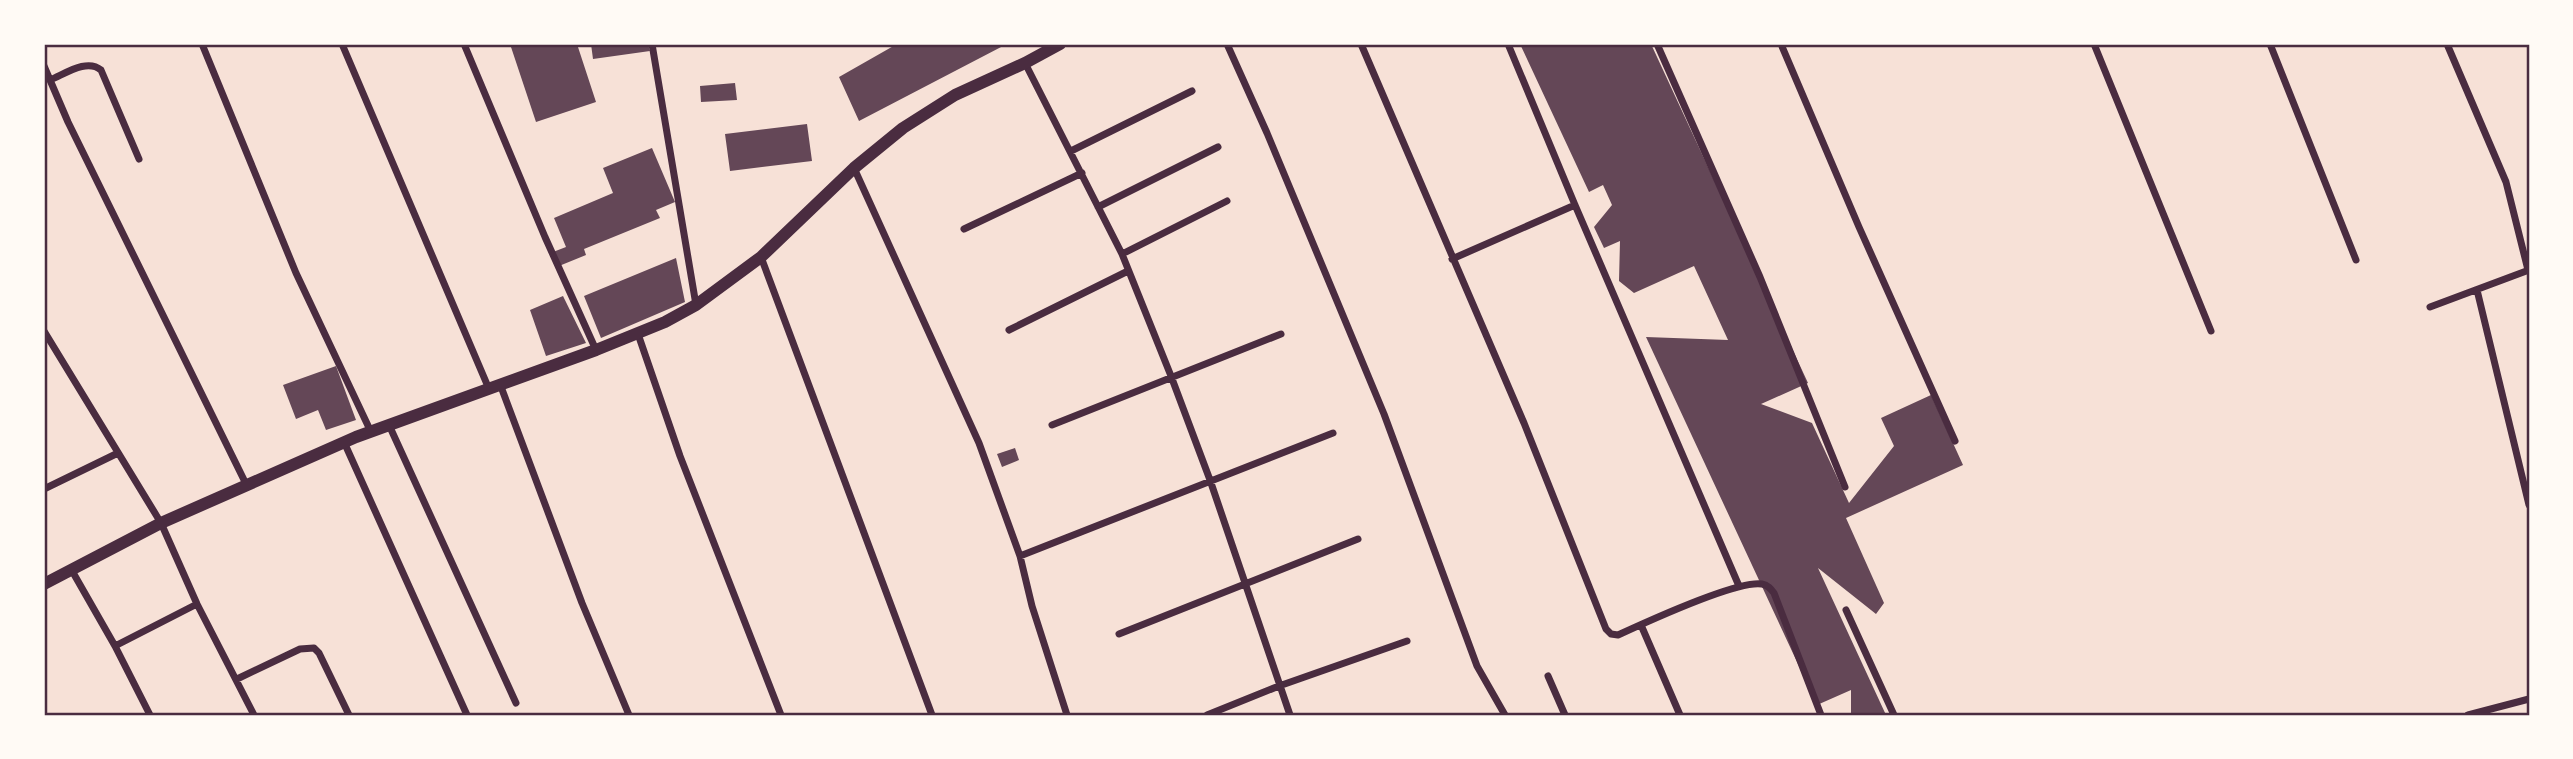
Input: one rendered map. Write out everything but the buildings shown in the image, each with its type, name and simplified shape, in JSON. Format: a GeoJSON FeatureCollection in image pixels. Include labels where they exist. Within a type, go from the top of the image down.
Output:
{"type":"FeatureCollection","features":[{"type":"Feature","properties":{"kind":"street"},"geometry":{"type":"LineString","coordinates":[[202,44],[296,273],[370,432]]}},
{"type":"Feature","properties":{"kind":"street"},"geometry":{"type":"LineString","coordinates":[[342,44],[495,386],[629,715]]}},
{"type":"Feature","properties":{"kind":"street"},"geometry":{"type":"LineString","coordinates":[[464,44],[596,350]]}},
{"type":"Feature","properties":{"kind":"street"},"geometry":{"type":"LineString","coordinates":[[652,44],[696,305]]}},
{"type":"Feature","properties":{"kind":"street"},"geometry":{"type":"LineString","coordinates":[[44,584],[161,523],[344,442],[638,334],[696,305],[761,257],[854,169],[903,128],[956,95],[1060,44]]}},
{"type":"Feature","properties":{"kind":"street"},"geometry":{"type":"LineString","coordinates":[[1227,44],[1268,133],[1384,414],[1477,666],[1504,715]]}},
{"type":"Feature","properties":{"kind":"street"},"geometry":{"type":"LineString","coordinates":[[1361,44],[1524,423],[1606,629],[1611,634],[1618,635],[1739,586],[1763,584],[1774,593],[1821,715]]}},
{"type":"Feature","properties":{"kind":"street"},"geometry":{"type":"LineString","coordinates":[[1508,44],[1739,586]]}},
{"type":"Feature","properties":{"kind":"street"},"geometry":{"type":"LineString","coordinates":[[1657,44],[1760,277],[1845,487]]}},
{"type":"Feature","properties":{"kind":"street"},"geometry":{"type":"LineString","coordinates":[[1781,44],[1859,228],[1955,441]]}},
{"type":"Feature","properties":{"kind":"street"},"geometry":{"type":"LineString","coordinates":[[2094,44],[2211,331]]}},
{"type":"Feature","properties":{"kind":"street"},"geometry":{"type":"LineString","coordinates":[[2270,44],[2356,260]]}},
{"type":"Feature","properties":{"kind":"street"},"geometry":{"type":"LineString","coordinates":[[2430,307],[2529,270],[2506,182],[2447,44]]}},
{"type":"Feature","properties":{"kind":"street"},"geometry":{"type":"LineString","coordinates":[[1025,63],[1122,254],[1210,480],[1290,715]]}},
{"type":"Feature","properties":{"kind":"street"},"geometry":{"type":"LineString","coordinates":[[50,80],[88,64],[96,65],[101,70],[139,159]]}},
{"type":"Feature","properties":{"kind":"street"},"geometry":{"type":"LineString","coordinates":[[44,66],[68,122],[247,486]]}},
{"type":"Feature","properties":{"kind":"street"},"geometry":{"type":"LineString","coordinates":[[1071,151],[1192,91]]}},
{"type":"Feature","properties":{"kind":"street"},"geometry":{"type":"LineString","coordinates":[[1098,207],[1218,147]]}},
{"type":"Feature","properties":{"kind":"street"},"geometry":{"type":"LineString","coordinates":[[854,169],[979,443],[1020,556],[1032,606],[1067,715]]}},
{"type":"Feature","properties":{"kind":"street"},"geometry":{"type":"LineString","coordinates":[[964,229],[1082,173]]}},
{"type":"Feature","properties":{"kind":"street"},"geometry":{"type":"LineString","coordinates":[[1122,254],[1227,201]]}},
{"type":"Feature","properties":{"kind":"street"},"geometry":{"type":"LineString","coordinates":[[1452,259],[1575,205]]}},
{"type":"Feature","properties":{"kind":"street"},"geometry":{"type":"LineString","coordinates":[[761,257],[932,715]]}},
{"type":"Feature","properties":{"kind":"street"},"geometry":{"type":"LineString","coordinates":[[1009,330],[1128,271]]}},
{"type":"Feature","properties":{"kind":"street"},"geometry":{"type":"LineString","coordinates":[[2477,290],[2529,505]]}},
{"type":"Feature","properties":{"kind":"street"},"geometry":{"type":"LineString","coordinates":[[44,331],[161,523],[197,604],[254,715]]}},
{"type":"Feature","properties":{"kind":"street"},"geometry":{"type":"LineString","coordinates":[[638,334],[680,456],[781,715]]}},
{"type":"Feature","properties":{"kind":"street"},"geometry":{"type":"LineString","coordinates":[[1052,425],[1281,334]]}},
{"type":"Feature","properties":{"kind":"street"},"geometry":{"type":"LineString","coordinates":[[389,425],[516,703]]}},
{"type":"Feature","properties":{"kind":"street"},"geometry":{"type":"LineString","coordinates":[[1020,556],[1333,433]]}},
{"type":"Feature","properties":{"kind":"street"},"geometry":{"type":"LineString","coordinates":[[344,442],[467,715]]}},
{"type":"Feature","properties":{"kind":"street"},"geometry":{"type":"LineString","coordinates":[[44,489],[118,453]]}},
{"type":"Feature","properties":{"kind":"street"},"geometry":{"type":"LineString","coordinates":[[1119,634],[1358,539]]}},
{"type":"Feature","properties":{"kind":"street"},"geometry":{"type":"LineString","coordinates":[[71,569],[150,715]]}},
{"type":"Feature","properties":{"kind":"street"},"geometry":{"type":"LineString","coordinates":[[115,646],[197,604]]}},
{"type":"Feature","properties":{"kind":"street"},"geometry":{"type":"LineString","coordinates":[[1846,610],[1894,715]]}},
{"type":"Feature","properties":{"kind":"street"},"geometry":{"type":"LineString","coordinates":[[1641,625],[1680,715]]}},
{"type":"Feature","properties":{"kind":"street"},"geometry":{"type":"LineString","coordinates":[[1207,715],[1407,640]]}},
{"type":"Feature","properties":{"kind":"street"},"geometry":{"type":"LineString","coordinates":[[237,679],[300,649],[314,648],[319,653],[349,715]]}},
{"type":"Feature","properties":{"kind":"street"},"geometry":{"type":"LineString","coordinates":[[1548,676],[1565,715]]}},
{"type":"Feature","properties":{"kind":"street"},"geometry":{"type":"LineString","coordinates":[[2468,715],[2529,699]]}}]}
